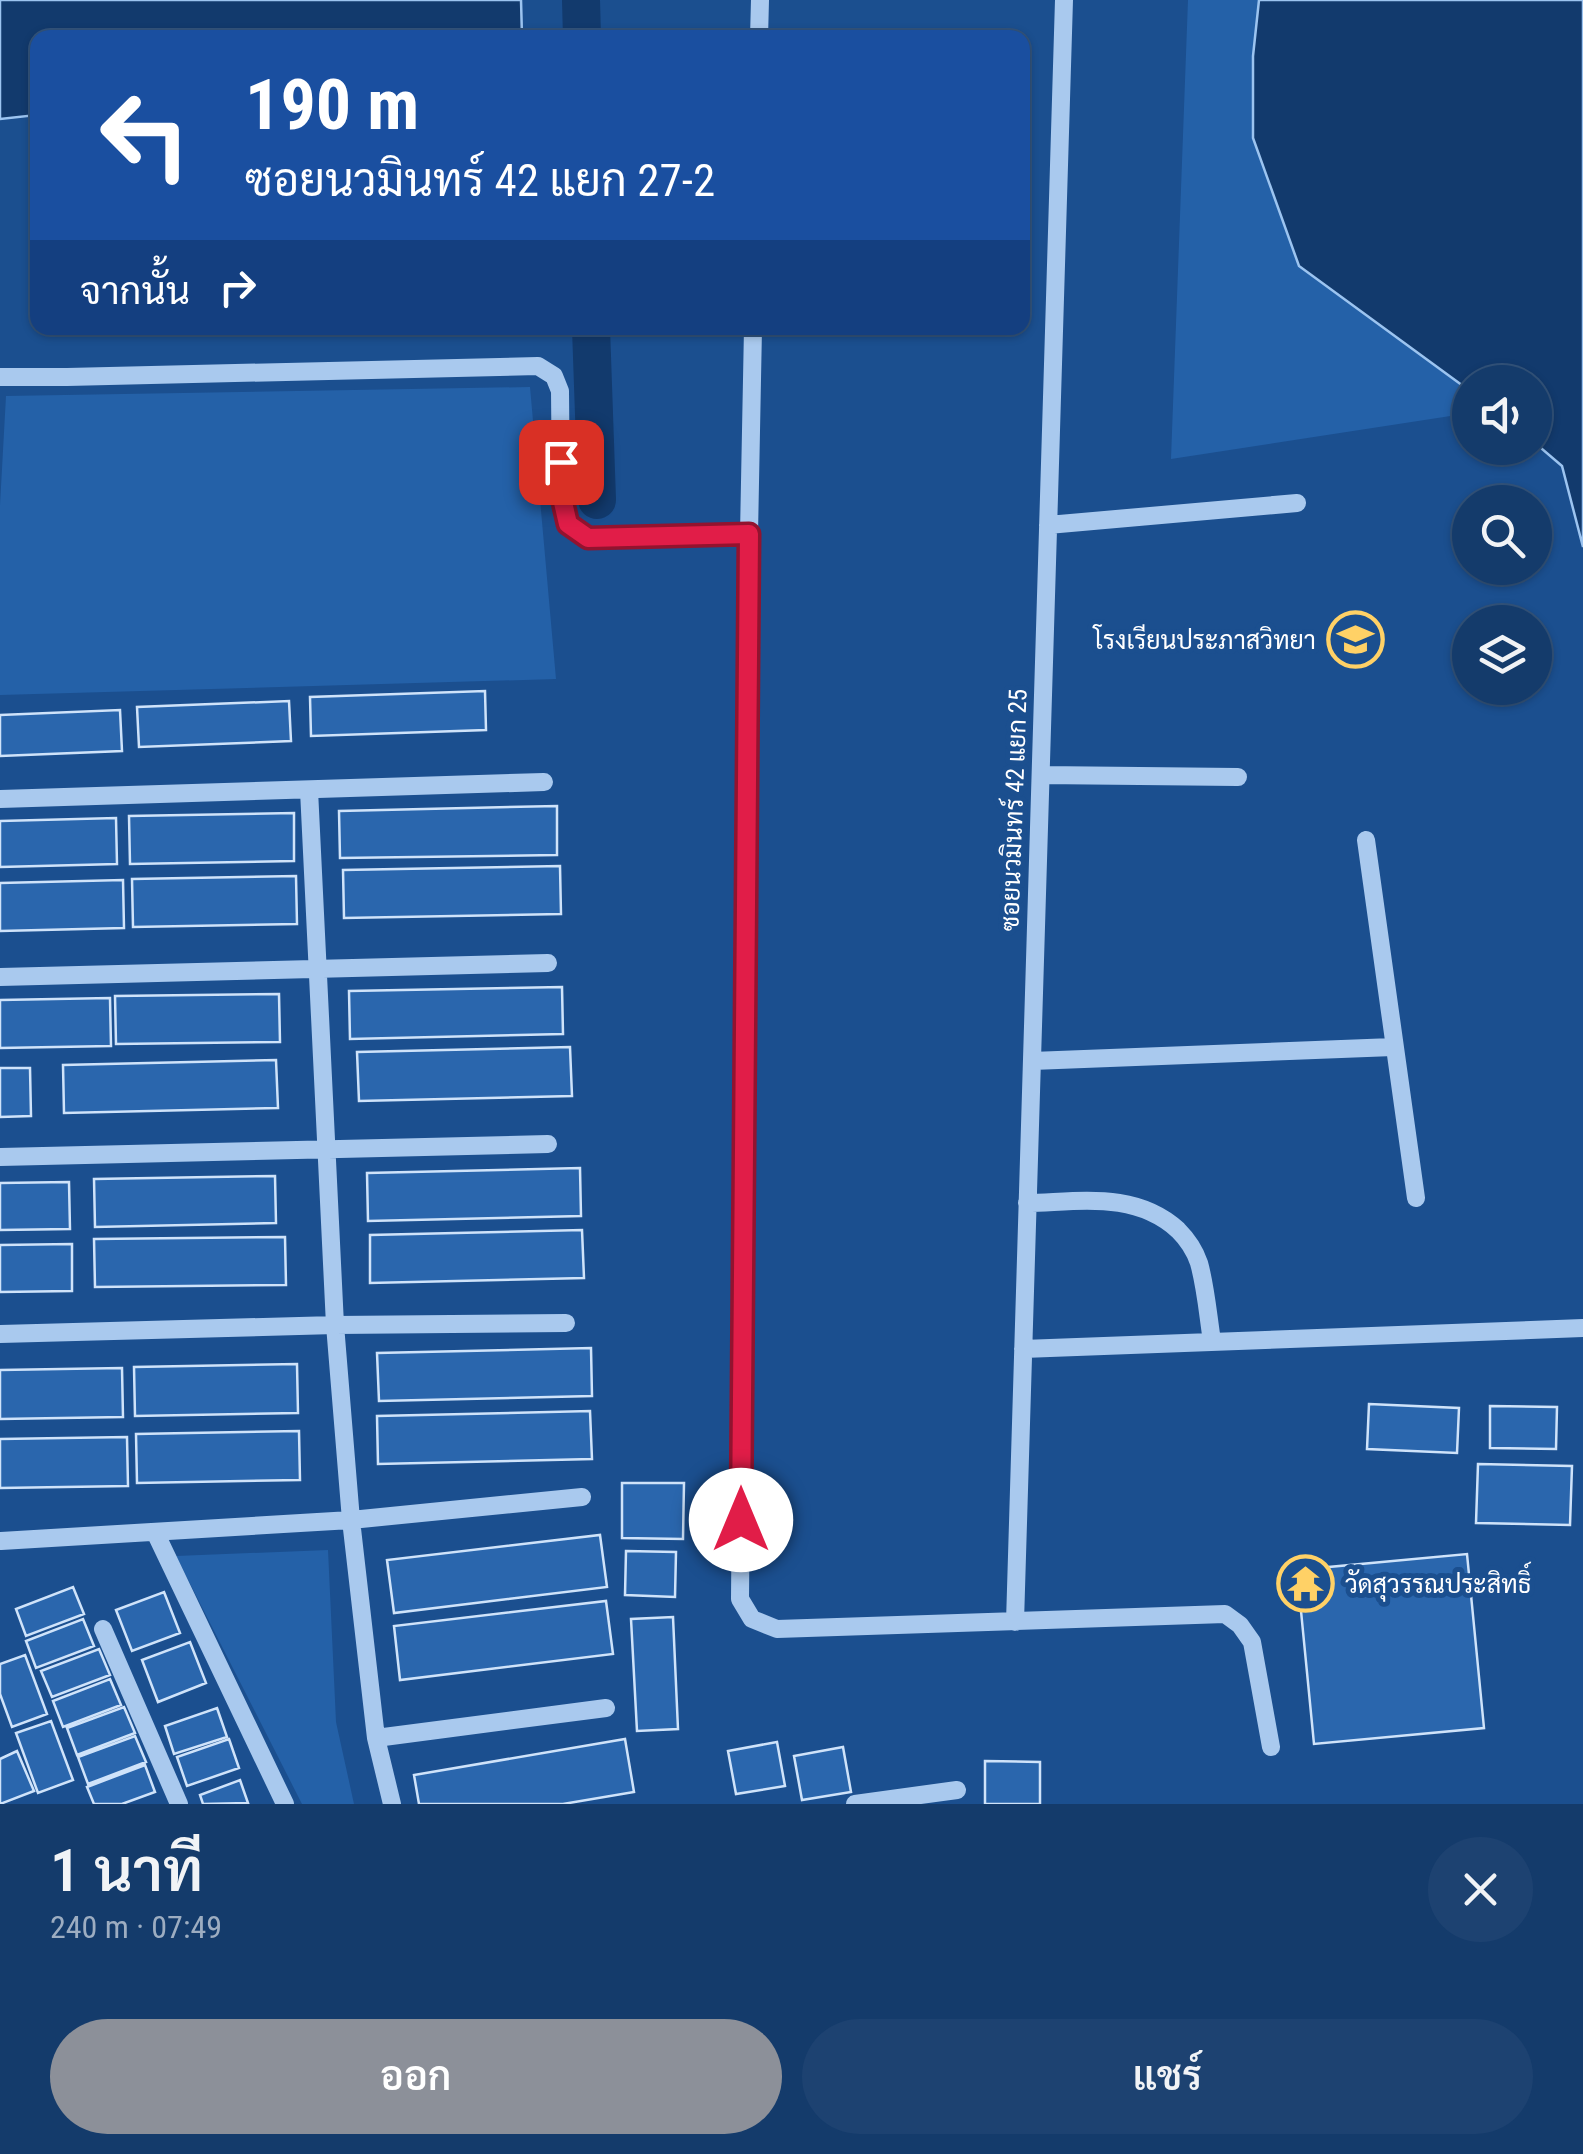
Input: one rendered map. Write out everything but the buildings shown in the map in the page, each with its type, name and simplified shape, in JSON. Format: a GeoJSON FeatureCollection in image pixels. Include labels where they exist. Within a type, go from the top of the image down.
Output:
{"type":"FeatureCollection","features":[{"type":"Feature","properties":{"kind":"street"},"geometry":{"type":"LineString","coordinates":[[759,30],[760,0]]}},
{"type":"Feature","properties":{"kind":"street","name":"ซอยนวมินทร์ 42 แยก 25"},"geometry":{"type":"LineString","coordinates":[[1015,1622],[1064,0]]}},
{"type":"Feature","properties":{"kind":"street"},"geometry":{"type":"LineString","coordinates":[[753,335],[740,1599],[752,1619],[777,1629],[1225,1614],[1240,1624],[1252,1642],[1271,1747]]}},
{"type":"Feature","properties":{"kind":"street"},"geometry":{"type":"LineString","coordinates":[[0,376],[538,366],[554,376],[560,391],[562,498],[568,524],[588,538],[749,534]]}},
{"type":"Feature","properties":{"kind":"street"},"geometry":{"type":"LineString","coordinates":[[1048,525],[1296,503]]}},
{"type":"Feature","properties":{"kind":"street"},"geometry":{"type":"LineString","coordinates":[[1040,774],[1238,778]]}},
{"type":"Feature","properties":{"kind":"street"},"geometry":{"type":"LineString","coordinates":[[0,799],[544,782]]}},
{"type":"Feature","properties":{"kind":"street"},"geometry":{"type":"LineString","coordinates":[[310,790],[336,1325],[351,1520],[376,1738],[392,1804]]}},
{"type":"Feature","properties":{"kind":"street"},"geometry":{"type":"LineString","coordinates":[[1366,840],[1416,1198]]}},
{"type":"Feature","properties":{"kind":"street"},"geometry":{"type":"LineString","coordinates":[[0,976],[548,963]]}},
{"type":"Feature","properties":{"kind":"street"},"geometry":{"type":"LineString","coordinates":[[1032,1061],[1393,1047]]}},
{"type":"Feature","properties":{"kind":"street"},"geometry":{"type":"LineString","coordinates":[[0,1158],[548,1144]]}},
{"type":"Feature","properties":{"kind":"street"},"geometry":{"type":"LineString","coordinates":[[1027,1204],[1116,1202],[1148,1209],[1168,1221],[1185,1237],[1198,1260],[1212,1341]]}},
{"type":"Feature","properties":{"kind":"street"},"geometry":{"type":"LineString","coordinates":[[0,1334],[566,1323]]}},
{"type":"Feature","properties":{"kind":"street"},"geometry":{"type":"LineString","coordinates":[[1023,1348],[1583,1328]]}},
{"type":"Feature","properties":{"kind":"street"},"geometry":{"type":"LineString","coordinates":[[1,1541],[351,1520],[582,1497]]}},
{"type":"Feature","properties":{"kind":"street"},"geometry":{"type":"LineString","coordinates":[[155,1532],[286,1804]]}},
{"type":"Feature","properties":{"kind":"street"},"geometry":{"type":"LineString","coordinates":[[103,1629],[179,1804]]}},
{"type":"Feature","properties":{"kind":"street"},"geometry":{"type":"LineString","coordinates":[[376,1738],[606,1708]]}},
{"type":"Feature","properties":{"kind":"street"},"geometry":{"type":"LineString","coordinates":[[855,1804],[957,1790]]}},
{"type":"Feature","properties":{"kind":"shaded area"},"geometry":{"type":"Polygon","coordinates":[[[0,0],[521,0],[522,30],[30,30],[30,116],[0,119],[0,0]]]}},
{"type":"Feature","properties":{"kind":"shaded area"},"geometry":{"type":"Polygon","coordinates":[[[1188,0],[1259,0],[1253,56],[1299,266],[1452,378],[1452,416],[1171,459],[1188,0]]]}},
{"type":"Feature","properties":{"kind":"shaded area"},"geometry":{"type":"Polygon","coordinates":[[[1259,0],[1583,0],[1583,547],[1562,466],[1552,457],[1552,365],[1452,365],[1452,378],[1299,266],[1253,138],[1253,56],[1259,0]]]}},
{"type":"Feature","properties":{"kind":"shaded area"},"geometry":{"type":"Polygon","coordinates":[[[530,387],[556,679],[0,695],[0,505],[6,396],[530,387]]]}},
{"type":"Feature","properties":{"kind":"shaded area"},"geometry":{"type":"Polygon","coordinates":[[[328,1550],[336,1722],[354,1804],[302,1804],[176,1556],[328,1550]]]}},
{"type":"Feature","properties":{"kind":"waterway"},"geometry":{"type":"LineString","coordinates":[[581,0],[582,30]]}},
{"type":"Feature","properties":{"kind":"waterway"},"geometry":{"type":"LineString","coordinates":[[591,335],[597,500]]}},
{"type":"Feature","properties":{"kind":"place","name":"โรงเรียนประภาสวิทยา"},"geometry":{"type":"Point","coordinates":[1355,640]}},
{"type":"Feature","properties":{"kind":"place","name":"วัดสุวรรณประสิทธิ์"},"geometry":{"type":"Point","coordinates":[1306,1584]}},
{"type":"Feature","properties":{"kind":"route"},"geometry":{"type":"LineString","coordinates":[[561,462],[562,498],[568,524],[588,538],[749,534],[741,1520]]}}]}
